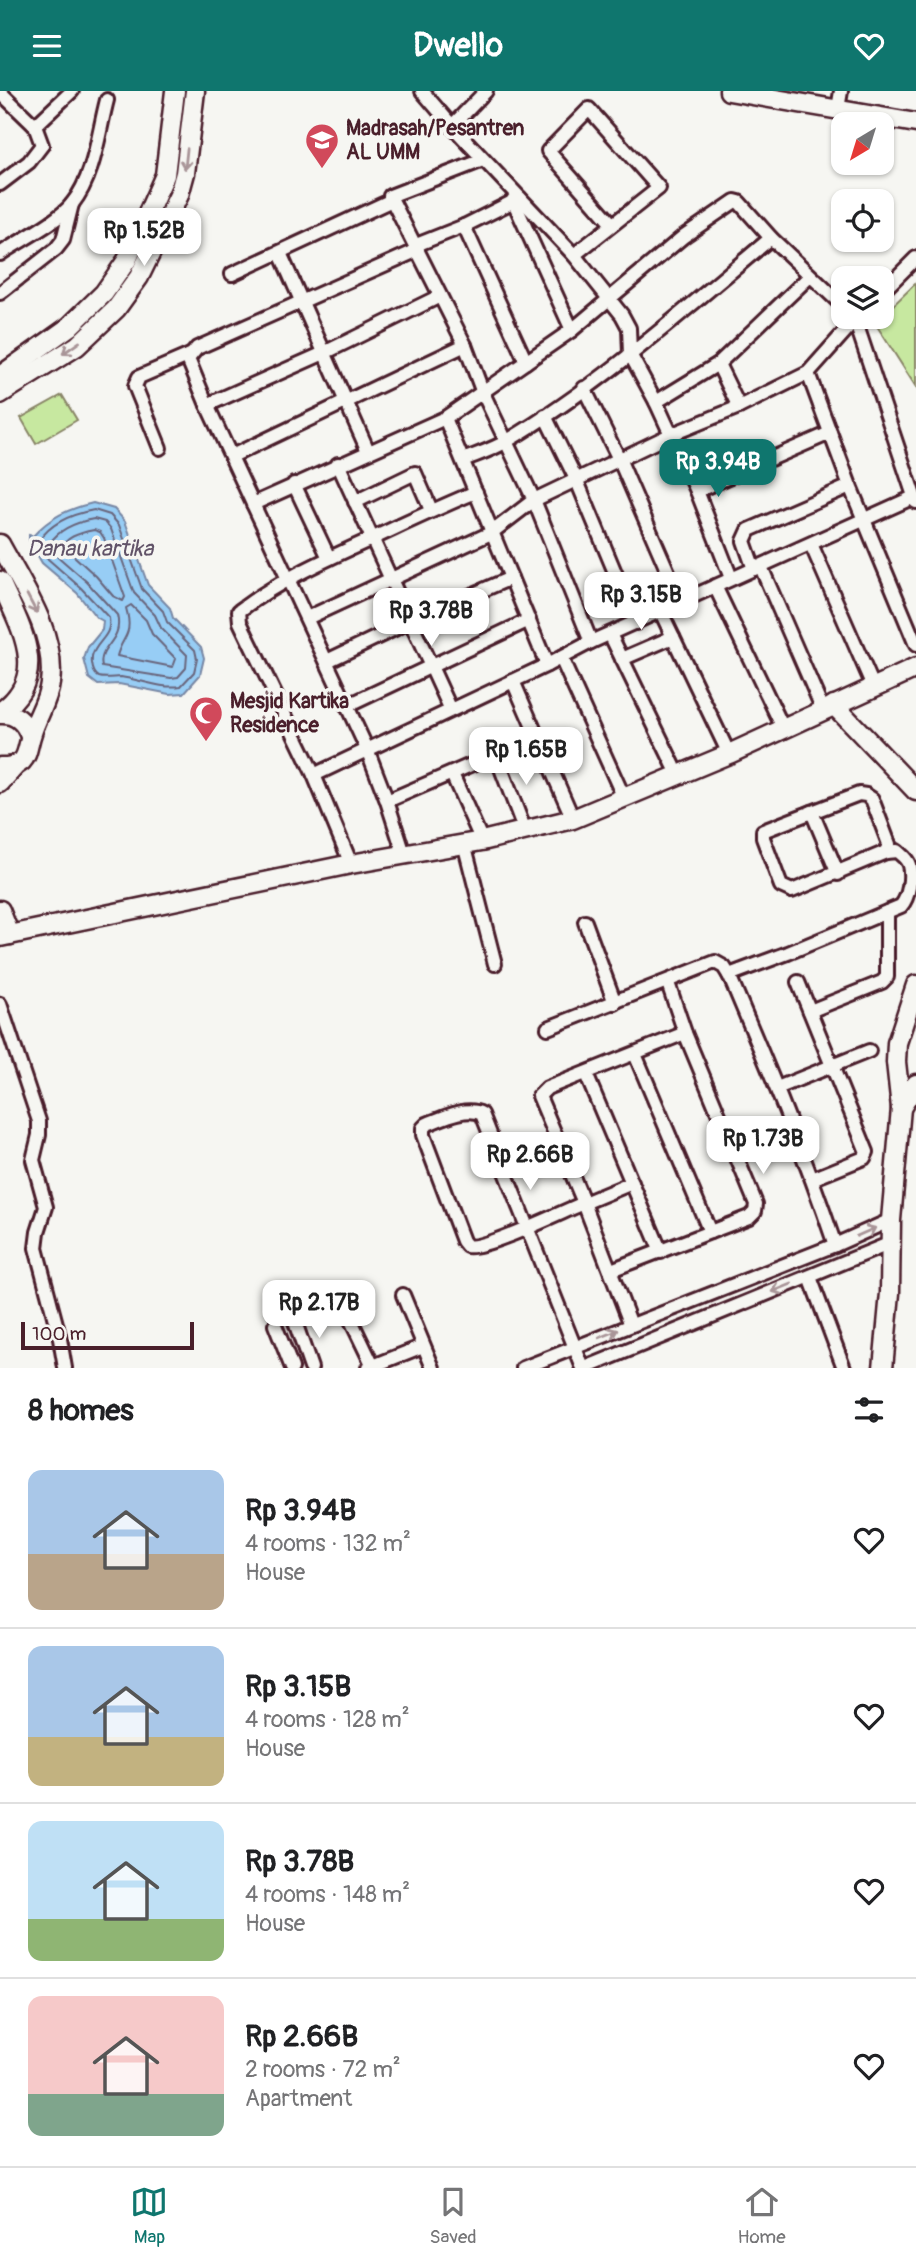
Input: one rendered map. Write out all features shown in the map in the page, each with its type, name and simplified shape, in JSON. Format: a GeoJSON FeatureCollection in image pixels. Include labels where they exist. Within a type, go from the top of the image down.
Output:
{"type":"FeatureCollection","features":[{"type":"Feature","properties":{"kind":"street"},"geometry":{"type":"LineString","coordinates":[[35,126],[72,91]]}},
{"type":"Feature","properties":{"kind":"street"},"geometry":{"type":"LineString","coordinates":[[0,376],[69,327],[104,293],[127,260],[165,176],[175,91]]}},
{"type":"Feature","properties":{"kind":"street"},"geometry":{"type":"LineString","coordinates":[[0,394],[76,346],[116,309],[139,277],[179,195],[185,173],[195,91]]}},
{"type":"Feature","properties":{"kind":"street"},"geometry":{"type":"LineString","coordinates":[[422,91],[517,199],[574,255],[610,298],[629,328],[630,354],[656,402],[697,491],[731,578]]}},
{"type":"Feature","properties":{"kind":"street"},"geometry":{"type":"LineString","coordinates":[[452,126],[486,91]]}},
{"type":"Feature","properties":{"kind":"street"},"geometry":{"type":"LineString","coordinates":[[729,91],[916,123]]}},
{"type":"Feature","properties":{"kind":"street"},"geometry":{"type":"LineString","coordinates":[[838,109],[841,91]]}},
{"type":"Feature","properties":{"kind":"street"},"geometry":{"type":"LineString","coordinates":[[0,92],[35,126],[42,145],[29,162],[2,179]]}},
{"type":"Feature","properties":{"kind":"street"},"geometry":{"type":"LineString","coordinates":[[0,293],[56,249],[63,240],[72,204],[80,191],[97,147],[107,100]]}},
{"type":"Feature","properties":{"kind":"street"},"geometry":{"type":"LineString","coordinates":[[574,255],[659,188],[589,109],[548,151],[612,224]]}},
{"type":"Feature","properties":{"kind":"street"},"geometry":{"type":"LineString","coordinates":[[483,160],[390,196],[465,345],[483,393],[534,500],[592,642]]}},
{"type":"Feature","properties":{"kind":"street"},"geometry":{"type":"LineString","coordinates":[[160,447],[135,386],[139,377],[517,199]]}},
{"type":"Feature","properties":{"kind":"street"},"geometry":{"type":"LineString","coordinates":[[517,199],[572,330]]}},
{"type":"Feature","properties":{"kind":"street"},"geometry":{"type":"LineString","coordinates":[[232,274],[392,200]]}},
{"type":"Feature","properties":{"kind":"street"},"geometry":{"type":"LineString","coordinates":[[253,504],[368,450],[445,418],[572,330],[684,236],[735,201],[831,295]]}},
{"type":"Feature","properties":{"kind":"street"},"geometry":{"type":"LineString","coordinates":[[0,254],[72,204]]}},
{"type":"Feature","properties":{"kind":"street"},"geometry":{"type":"LineString","coordinates":[[464,226],[526,362]]}},
{"type":"Feature","properties":{"kind":"street"},"geometry":{"type":"LineString","coordinates":[[463,460],[505,442],[584,388],[630,354],[771,238]]}},
{"type":"Feature","properties":{"kind":"street"},"geometry":{"type":"LineString","coordinates":[[280,253],[368,450]]}},
{"type":"Feature","properties":{"kind":"street"},"geometry":{"type":"LineString","coordinates":[[894,280],[916,258]]}},
{"type":"Feature","properties":{"kind":"street"},"geometry":{"type":"LineString","coordinates":[[656,402],[718,364],[810,276]]}},
{"type":"Feature","properties":{"kind":"street"},"geometry":{"type":"LineString","coordinates":[[206,405],[324,353],[440,296]]}},
{"type":"Feature","properties":{"kind":"street"},"geometry":{"type":"LineString","coordinates":[[307,618],[491,533],[534,500],[808,373],[846,329]]}},
{"type":"Feature","properties":{"kind":"street"},"geometry":{"type":"LineString","coordinates":[[314,775],[731,578],[915,500],[860,329]]}},
{"type":"Feature","properties":{"kind":"street"},"geometry":{"type":"LineString","coordinates":[[232,456],[465,345]]}},
{"type":"Feature","properties":{"kind":"street"},"geometry":{"type":"LineString","coordinates":[[190,355],[188,364],[206,405],[366,749],[404,854]]}},
{"type":"Feature","properties":{"kind":"street"},"geometry":{"type":"LineString","coordinates":[[718,364],[739,407]]}},
{"type":"Feature","properties":{"kind":"street"},"geometry":{"type":"LineString","coordinates":[[808,373],[850,486],[916,645]]}},
{"type":"Feature","properties":{"kind":"street"},"geometry":{"type":"LineString","coordinates":[[584,388],[620,461],[681,603]]}},
{"type":"Feature","properties":{"kind":"street"},"geometry":{"type":"LineString","coordinates":[[545,416],[577,481],[636,623]]}},
{"type":"Feature","properties":{"kind":"street"},"geometry":{"type":"LineString","coordinates":[[445,418],[547,665]]}},
{"type":"Feature","properties":{"kind":"street"},"geometry":{"type":"LineString","coordinates":[[697,491],[830,433]]}},
{"type":"Feature","properties":{"kind":"street"},"geometry":{"type":"LineString","coordinates":[[338,464],[451,710]]}},
{"type":"Feature","properties":{"kind":"street"},"geometry":{"type":"LineString","coordinates":[[355,502],[415,473],[431,510]]}},
{"type":"Feature","properties":{"kind":"street"},"geometry":{"type":"LineString","coordinates":[[294,484],[330,558]]}},
{"type":"Feature","properties":{"kind":"street"},"geometry":{"type":"LineString","coordinates":[[850,486],[748,530],[744,541],[825,709],[855,728],[916,791]]}},
{"type":"Feature","properties":{"kind":"street"},"geometry":{"type":"LineString","coordinates":[[351,864],[314,775],[239,616],[243,608],[288,579],[431,510],[476,492]]}},
{"type":"Feature","properties":{"kind":"street"},"geometry":{"type":"LineString","coordinates":[[0,544],[41,623],[51,664],[46,702],[30,736],[28,752],[8,766],[0,783]]}},
{"type":"Feature","properties":{"kind":"street"},"geometry":{"type":"LineString","coordinates":[[811,544],[873,686]]}},
{"type":"Feature","properties":{"kind":"street"},"geometry":{"type":"LineString","coordinates":[[327,661],[511,578]]}},
{"type":"Feature","properties":{"kind":"street"},"geometry":{"type":"LineString","coordinates":[[0,581],[22,632],[29,664],[28,678],[22,690],[12,704],[0,713]]}},
{"type":"Feature","properties":{"kind":"street"},"geometry":{"type":"LineString","coordinates":[[715,586],[783,728]]}},
{"type":"Feature","properties":{"kind":"street"},"geometry":{"type":"LineString","coordinates":[[661,612],[729,754]]}},
{"type":"Feature","properties":{"kind":"street"},"geometry":{"type":"LineString","coordinates":[[346,706],[529,620]]}},
{"type":"Feature","properties":{"kind":"street"},"geometry":{"type":"LineString","coordinates":[[610,634],[674,767]]}},
{"type":"Feature","properties":{"kind":"street"},"geometry":{"type":"LineString","coordinates":[[622,659],[673,636]]}},
{"type":"Feature","properties":{"kind":"street"},"geometry":{"type":"LineString","coordinates":[[561,658],[624,798]]}},
{"type":"Feature","properties":{"kind":"street"},"geometry":{"type":"LineString","coordinates":[[0,910],[5,936],[351,864],[473,842],[573,819],[729,754],[873,686],[916,669]]}},
{"type":"Feature","properties":{"kind":"street"},"geometry":{"type":"LineString","coordinates":[[513,681],[573,819]]}},
{"type":"Feature","properties":{"kind":"street"},"geometry":{"type":"LineString","coordinates":[[0,713],[15,716],[22,721],[30,736]]}},
{"type":"Feature","properties":{"kind":"street"},"geometry":{"type":"LineString","coordinates":[[387,801],[538,736]]}},
{"type":"Feature","properties":{"kind":"street"},"geometry":{"type":"LineString","coordinates":[[496,755],[525,831]]}},
{"type":"Feature","properties":{"kind":"street"},"geometry":{"type":"LineString","coordinates":[[452,774],[473,842],[495,964]]}},
{"type":"Feature","properties":{"kind":"street"},"geometry":{"type":"LineString","coordinates":[[729,975],[901,906],[908,893],[909,865],[897,851],[886,852],[792,891],[781,886],[763,838],[763,831],[859,794],[866,795],[872,799],[889,843],[886,852]]}},
{"type":"Feature","properties":{"kind":"street"},"geometry":{"type":"LineString","coordinates":[[812,812],[838,874]]}},
{"type":"Feature","properties":{"kind":"street"},"geometry":{"type":"LineString","coordinates":[[810,1011],[882,982],[887,977],[887,912]]}},
{"type":"Feature","properties":{"kind":"street"},"geometry":{"type":"LineString","coordinates":[[585,922],[615,1003]]}},
{"type":"Feature","properties":{"kind":"street"},"geometry":{"type":"LineString","coordinates":[[548,1028],[715,963],[724,967],[777,1088],[835,1245]]}},
{"type":"Feature","properties":{"kind":"street"},"geometry":{"type":"LineString","coordinates":[[798,982],[867,1152],[864,1158],[812,1179]]}},
{"type":"Feature","properties":{"kind":"street"},"geometry":{"type":"LineString","coordinates":[[611,1270],[749,1217],[755,1211],[756,1204],[685,1033],[668,983]]}},
{"type":"Feature","properties":{"kind":"street"},"geometry":{"type":"LineString","coordinates":[[883,1368],[890,1293],[891,1220],[901,1108],[896,1062],[897,1043],[916,985]]}},
{"type":"Feature","properties":{"kind":"street"},"geometry":{"type":"LineString","coordinates":[[0,1004],[39,1121],[39,1135],[33,1160],[46,1207],[37,1232],[36,1248],[65,1368]]}},
{"type":"Feature","properties":{"kind":"street"},"geometry":{"type":"LineString","coordinates":[[631,1325],[540,1096],[547,1088],[685,1033]]}},
{"type":"Feature","properties":{"kind":"street"},"geometry":{"type":"LineString","coordinates":[[777,1088],[869,1051]]}},
{"type":"Feature","properties":{"kind":"street"},"geometry":{"type":"LineString","coordinates":[[635,1054],[710,1231]]}},
{"type":"Feature","properties":{"kind":"street"},"geometry":{"type":"LineString","coordinates":[[586,1074],[660,1252]]}},
{"type":"Feature","properties":{"kind":"street"},"geometry":{"type":"LineString","coordinates":[[901,1108],[916,1084]]}},
{"type":"Feature","properties":{"kind":"street"},"geometry":{"type":"LineString","coordinates":[[632,1182],[526,1228],[477,1247],[467,1246],[423,1135],[423,1128],[427,1124],[467,1111],[474,1110],[482,1114],[526,1228],[574,1348],[584,1368],[891,1243]]}},
{"type":"Feature","properties":{"kind":"street"},"geometry":{"type":"LineString","coordinates":[[523,1368],[835,1245],[891,1220]]}},
{"type":"Feature","properties":{"kind":"street"},"geometry":{"type":"LineString","coordinates":[[810,1277],[844,1368]]}},
{"type":"Feature","properties":{"kind":"street"},"geometry":{"type":"LineString","coordinates":[[403,1295],[433,1368]]}},
{"type":"Feature","properties":{"kind":"street"},"geometry":{"type":"LineString","coordinates":[[347,1312],[371,1367],[423,1346]]}},
{"type":"Feature","properties":{"kind":"street"},"geometry":{"type":"LineString","coordinates":[[295,1322],[311,1368]]}},
{"type":"Feature","properties":{"kind":"street"},"geometry":{"type":"LineString","coordinates":[[275,1325],[292,1368]]}},
{"type":"Feature","properties":{"kind":"green space"},"geometry":{"type":"Polygon","coordinates":[[[916,283],[916,387],[879,329],[894,329],[894,304],[916,283]]]}},
{"type":"Feature","properties":{"kind":"green space"},"geometry":{"type":"Polygon","coordinates":[[[62,395],[77,420],[36,444],[21,418],[62,395]]]}},
{"type":"Feature","properties":{"kind":"water","name":"Danau kartika"},"geometry":{"type":"Polygon","coordinates":[[[93,503],[114,509],[125,521],[148,585],[170,608],[173,618],[201,647],[204,658],[200,675],[184,693],[170,694],[119,684],[98,685],[89,678],[84,659],[88,647],[102,630],[103,621],[96,617],[77,593],[42,563],[29,540],[29,535],[33,536],[60,515],[93,503]]]}},
{"type":"Feature","properties":{"kind":"place","name":"Madrasah/Pesantren AL UMM"},"geometry":{"type":"Point","coordinates":[322,170]}},
{"type":"Feature","properties":{"kind":"place","name":"Mesjid Kartika Residence"},"geometry":{"type":"Point","coordinates":[206,743]}}]}
